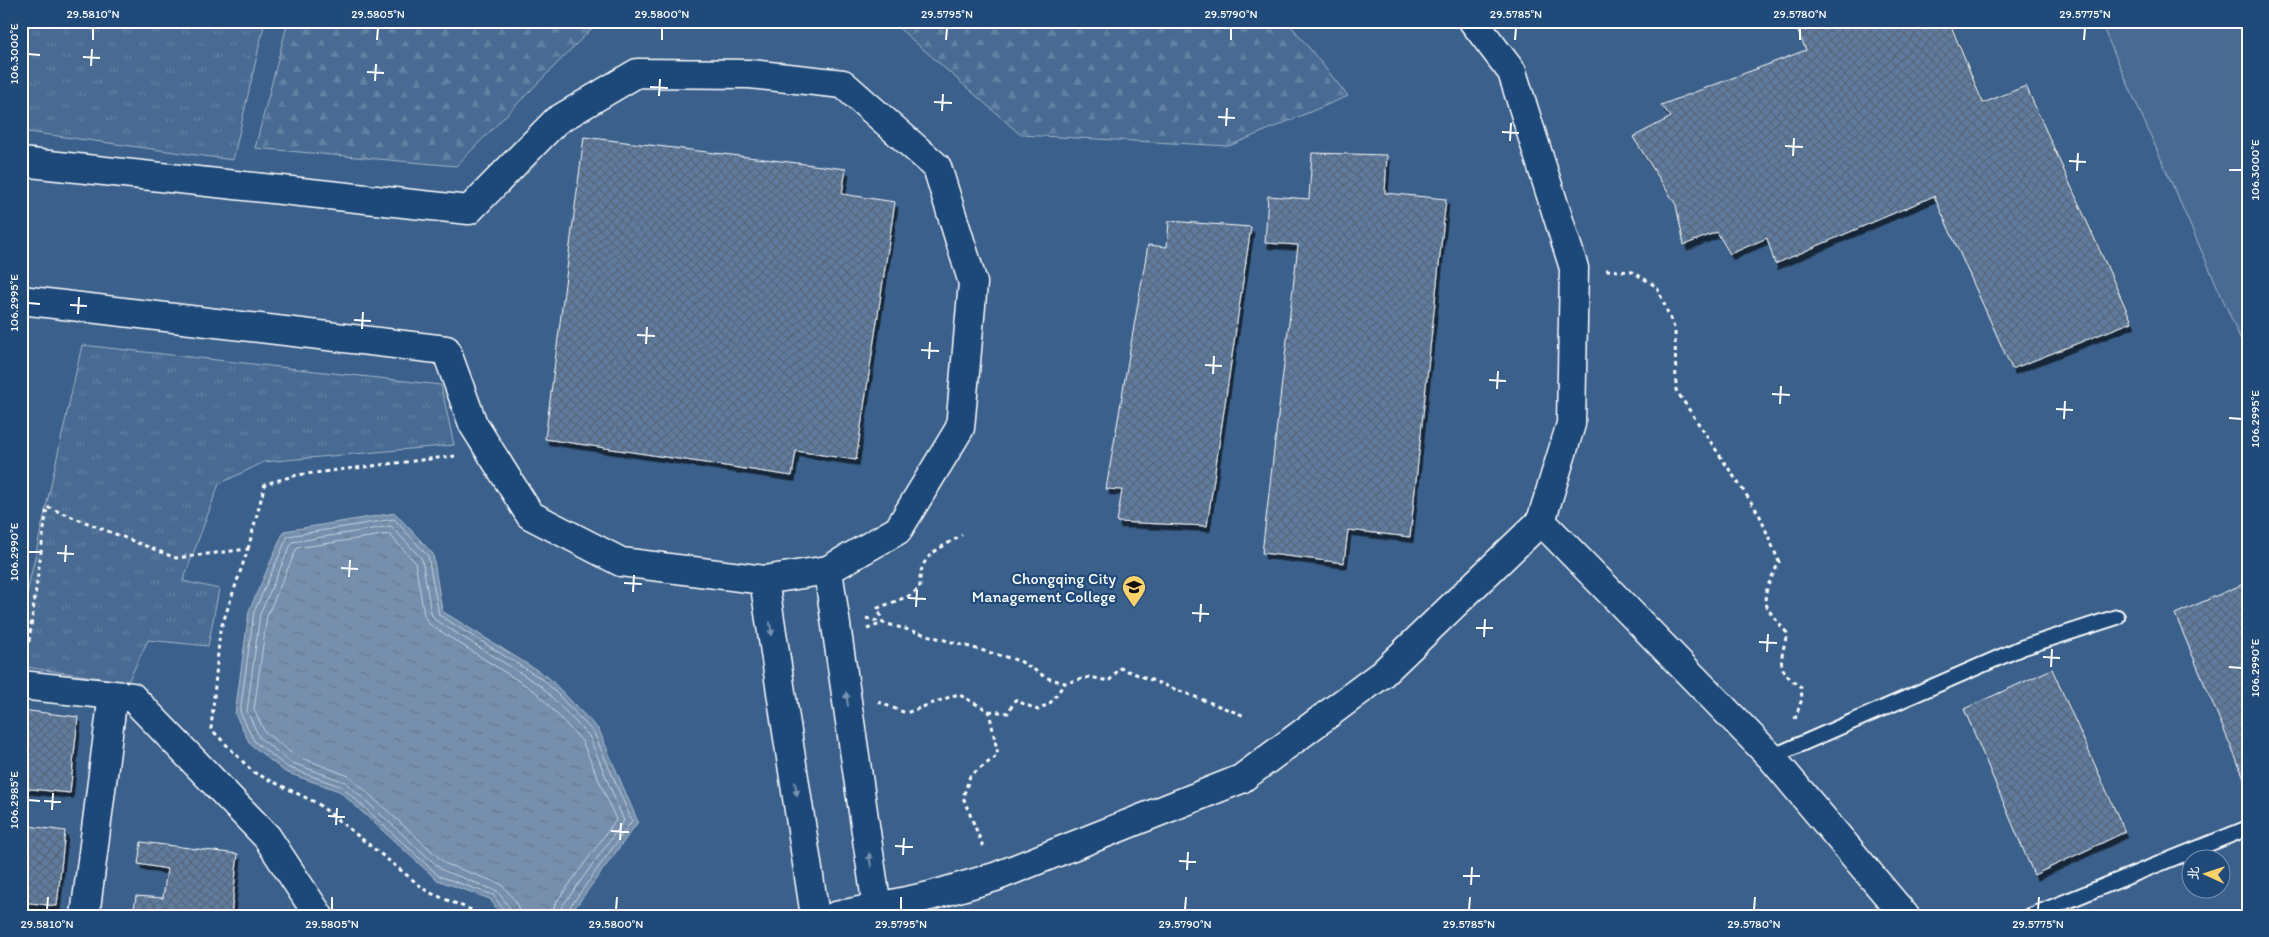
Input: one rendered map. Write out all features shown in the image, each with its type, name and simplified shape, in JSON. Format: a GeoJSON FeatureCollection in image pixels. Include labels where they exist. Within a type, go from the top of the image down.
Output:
{"type":"FeatureCollection","features":[{"type":"Feature","properties":{"kind":"street"},"geometry":{"type":"LineString","coordinates":[[836,916],[877,908],[928,906],[995,877],[1241,779],[1382,674],[1540,521],[1571,424],[1574,268],[1512,72],[1473,21]]}},
{"type":"Feature","properties":{"kind":"street"},"geometry":{"type":"LineString","coordinates":[[21,162],[469,210],[556,121],[636,73],[750,74],[843,84],[937,167],[973,283],[960,428],[898,530],[828,570],[764,580],[621,562],[530,515],[473,424],[446,350],[21,300]]}},
{"type":"Feature","properties":{"kind":"street"},"geometry":{"type":"LineString","coordinates":[[1540,521],[1777,755],[1905,916]]}},
{"type":"Feature","properties":{"kind":"street"},"geometry":{"type":"LineString","coordinates":[[828,570],[877,908]]}},
{"type":"Feature","properties":{"kind":"street"},"geometry":{"type":"LineString","coordinates":[[764,580],[815,916]]}},
{"type":"Feature","properties":{"kind":"street"},"geometry":{"type":"LineString","coordinates":[[21,685],[132,697],[267,837],[319,916]]}},
{"type":"Feature","properties":{"kind":"street"},"geometry":{"type":"LineString","coordinates":[[85,916],[114,696]]}},
{"type":"Feature","properties":{"kind":"lane"},"geometry":{"type":"LineString","coordinates":[[1777,755],[2022,648],[2118,618]]}},
{"type":"Feature","properties":{"kind":"lane"},"geometry":{"type":"LineString","coordinates":[[2030,916],[2248,828]]}},
{"type":"Feature","properties":{"kind":"path"},"geometry":{"type":"LineString","coordinates":[[1574,268],[1633,272],[1657,288],[1675,330],[1676,390],[1759,514],[1779,562],[1765,592],[1766,608],[1787,633],[1781,662],[1785,676],[1801,687],[1802,693],[1802,699],[1777,755]]}},
{"type":"Feature","properties":{"kind":"path"},"geometry":{"type":"LineString","coordinates":[[478,916],[476,912],[428,892],[317,803],[253,772],[211,729],[220,631],[248,549],[264,484],[297,475],[490,452]]}},
{"type":"Feature","properties":{"kind":"path"},"geometry":{"type":"LineString","coordinates":[[21,640],[29,641],[46,507],[176,558],[248,549]]}},
{"type":"Feature","properties":{"kind":"path"},"geometry":{"type":"LineString","coordinates":[[883,623],[878,608],[909,596],[920,588],[919,576],[926,558],[962,534]]}},
{"type":"Feature","properties":{"kind":"path"},"geometry":{"type":"LineString","coordinates":[[834,608],[1020,661],[1047,678],[1065,683],[1090,677],[1109,681],[1120,668],[1245,716]]}},
{"type":"Feature","properties":{"kind":"path"},"geometry":{"type":"LineString","coordinates":[[838,639],[883,623]]}},
{"type":"Feature","properties":{"kind":"path"},"geometry":{"type":"LineString","coordinates":[[846,689],[906,713],[958,694],[989,712],[1008,714],[1015,700],[1038,710],[1051,702],[1065,683]]}},
{"type":"Feature","properties":{"kind":"path"},"geometry":{"type":"LineString","coordinates":[[989,712],[998,755],[970,776],[963,797],[995,877]]}},
{"type":"Feature","properties":{"kind":"shaded area","name":"Chongqing City Management College"},"geometry":{"type":"Polygon","coordinates":[[[21,21],[2100,21],[2248,356],[2248,916],[21,916],[21,21]]]}},
{"type":"Feature","properties":{"kind":"green space"},"geometry":{"type":"Polygon","coordinates":[[[21,21],[265,21],[233,160],[21,131],[21,21]]]}},
{"type":"Feature","properties":{"kind":"green space"},"geometry":{"type":"Polygon","coordinates":[[[288,21],[599,21],[456,166],[255,148],[288,21]]]}},
{"type":"Feature","properties":{"kind":"green space"},"geometry":{"type":"Polygon","coordinates":[[[891,21],[1287,21],[1348,96],[1229,146],[1021,135],[891,21]]]}},
{"type":"Feature","properties":{"kind":"green space"},"geometry":{"type":"Polygon","coordinates":[[[2100,21],[2248,21],[2248,356],[2100,21]]]}},
{"type":"Feature","properties":{"kind":"green space"},"geometry":{"type":"Polygon","coordinates":[[[82,345],[441,385],[454,445],[264,462],[219,484],[183,581],[219,589],[208,646],[148,640],[128,682],[25,667],[23,611],[82,345]]]}},
{"type":"Feature","properties":{"kind":"water"},"geometry":{"type":"Polygon","coordinates":[[[395,513],[433,554],[442,611],[548,677],[599,730],[638,822],[569,916],[502,916],[490,899],[437,880],[339,791],[285,772],[250,744],[235,714],[249,611],[284,531],[395,513]]]}},
{"type":"Feature","properties":{"kind":"building"},"geometry":{"type":"Polygon","coordinates":[[[1793,21],[1949,21],[1983,103],[2026,86],[2132,322],[2012,369],[1934,196],[1775,264],[1767,238],[1730,254],[1717,232],[1684,245],[1676,205],[1633,137],[1671,117],[1661,105],[1806,50],[1793,21]]]}},
{"type":"Feature","properties":{"kind":"building"},"geometry":{"type":"Polygon","coordinates":[[[584,137],[846,169],[842,194],[895,202],[856,460],[796,451],[792,476],[545,439],[584,137]]]}},
{"type":"Feature","properties":{"kind":"building"},"geometry":{"type":"Polygon","coordinates":[[[1312,153],[1387,155],[1385,193],[1446,199],[1410,537],[1348,530],[1344,563],[1262,553],[1298,245],[1265,243],[1268,196],[1309,199],[1312,153]]]}},
{"type":"Feature","properties":{"kind":"building"},"geometry":{"type":"Polygon","coordinates":[[[1169,221],[1251,227],[1207,526],[1117,522],[1122,490],[1106,489],[1148,245],[1167,247],[1169,221]]]}},
{"type":"Feature","properties":{"kind":"building"},"geometry":{"type":"Polygon","coordinates":[[[2248,582],[2248,779],[2245,780],[2175,614],[2248,582]]]}},
{"type":"Feature","properties":{"kind":"building"},"geometry":{"type":"Polygon","coordinates":[[[2052,669],[2125,832],[2034,875],[1964,709],[2052,669]]]}},
{"type":"Feature","properties":{"kind":"building"},"geometry":{"type":"Polygon","coordinates":[[[21,710],[78,717],[70,793],[21,788],[21,710]]]}},
{"type":"Feature","properties":{"kind":"building"},"geometry":{"type":"Polygon","coordinates":[[[21,825],[65,831],[57,906],[21,902],[21,825]]]}},
{"type":"Feature","properties":{"kind":"building"},"geometry":{"type":"Polygon","coordinates":[[[141,842],[238,854],[231,916],[133,916],[136,896],[163,898],[167,869],[138,864],[141,842]]]}},
{"type":"Feature","properties":{"kind":"place","name":"Chongqing City Management College"},"geometry":{"type":"Point","coordinates":[1134,608]}}]}
